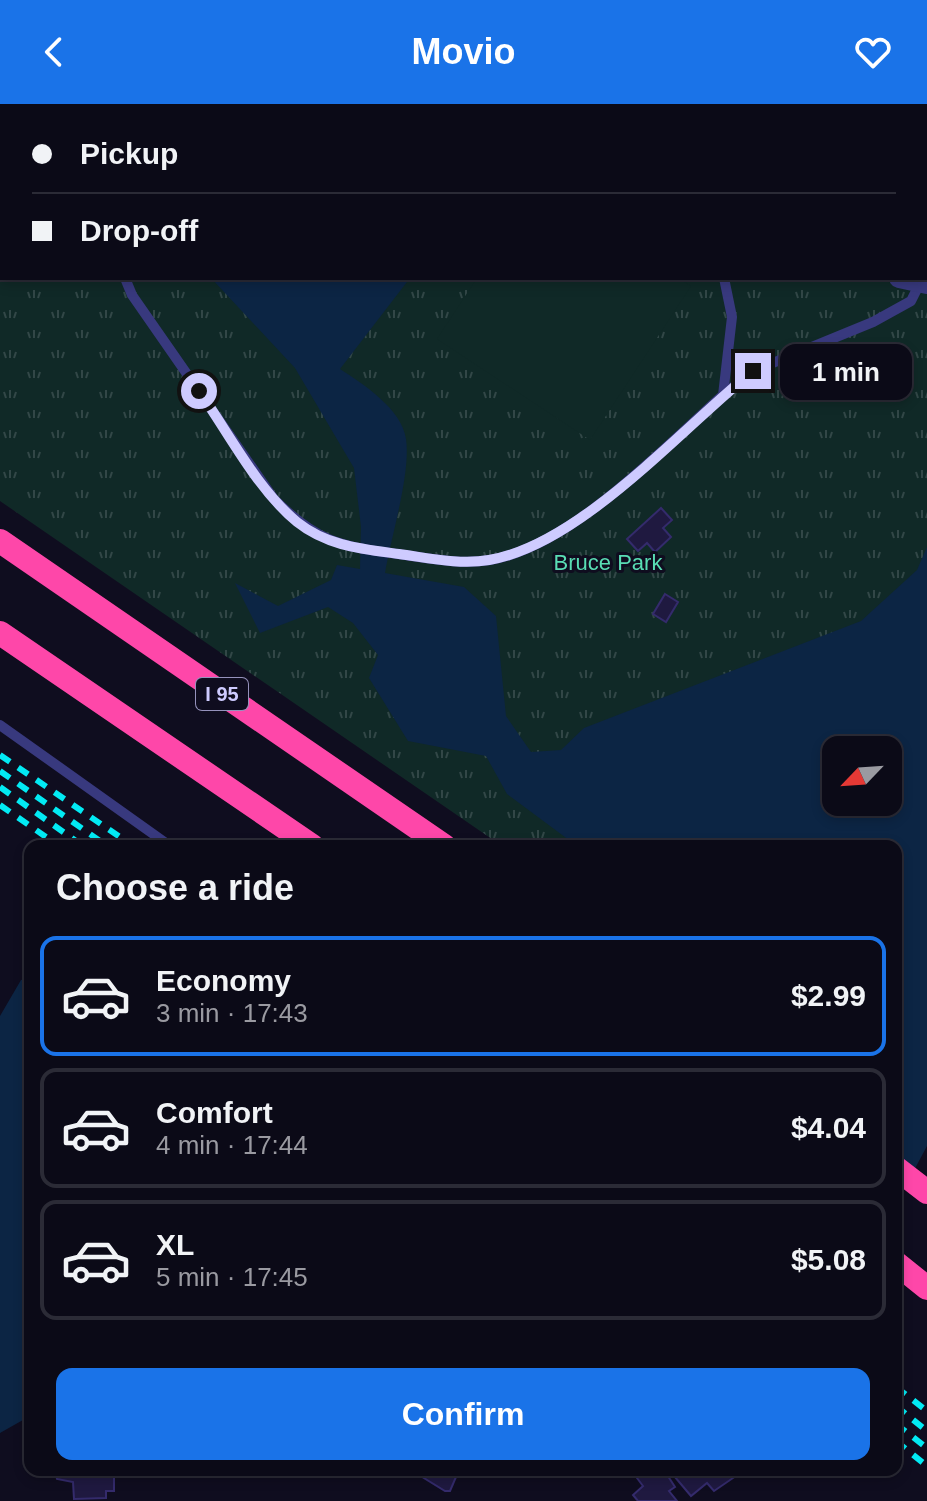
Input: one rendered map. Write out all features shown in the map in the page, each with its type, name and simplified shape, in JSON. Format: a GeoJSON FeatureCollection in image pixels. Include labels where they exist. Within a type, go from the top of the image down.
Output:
{"type":"FeatureCollection","features":[{"type":"Feature","properties":{"kind":"highway","name":"I 95"},"geometry":{"type":"LineString","coordinates":[[0,541],[435,840]]}},
{"type":"Feature","properties":{"kind":"highway"},"geometry":{"type":"LineString","coordinates":[[0,633],[303,840]]}},
{"type":"Feature","properties":{"kind":"highway"},"geometry":{"type":"LineString","coordinates":[[902,1173],[925,1190]]}},
{"type":"Feature","properties":{"kind":"highway"},"geometry":{"type":"LineString","coordinates":[[902,1268],[927,1288]]}},
{"type":"Feature","properties":{"kind":"lane"},"geometry":{"type":"LineString","coordinates":[[126,280],[132,295],[274,499],[298,523],[344,547],[455,561],[510,555],[560,531],[652,459],[753,371],[873,322],[911,301],[921,282]]}},
{"type":"Feature","properties":{"kind":"lane"},"geometry":{"type":"LineString","coordinates":[[723,395],[732,317],[724,280]]}},
{"type":"Feature","properties":{"kind":"lane"},"geometry":{"type":"LineString","coordinates":[[0,725],[162,840]]}},
{"type":"Feature","properties":{"kind":"green space","name":"Bruce Park"},"geometry":{"type":"Polygon","coordinates":[[[0,280],[927,280],[927,697],[860,736],[822,736],[822,765],[754,840],[493,840],[0,501],[0,280]]]}},
{"type":"Feature","properties":{"kind":"green space"},"geometry":{"type":"Polygon","coordinates":[[[476,280],[681,280],[691,286],[590,440],[437,339],[476,280]]]}},
{"type":"Feature","properties":{"kind":"water"},"geometry":{"type":"Polygon","coordinates":[[[213,280],[408,280],[340,369],[389,408],[403,428],[406,439],[406,469],[385,573],[464,587],[496,616],[506,716],[531,752],[561,750],[584,728],[861,621],[917,570],[927,547],[927,1146],[902,1193],[902,840],[569,840],[507,794],[486,756],[408,741],[369,678],[378,655],[353,623],[328,607],[260,633],[235,583],[278,606],[331,580],[337,565],[360,569],[361,527],[354,468],[295,368],[213,280]]]}},
{"type":"Feature","properties":{"kind":"water"},"geometry":{"type":"Polygon","coordinates":[[[24,979],[24,1419],[0,1433],[0,1016],[24,979]]]}},
{"type":"Feature","properties":{"kind":"building"},"geometry":{"type":"Polygon","coordinates":[[[661,508],[672,520],[663,528],[671,537],[655,552],[647,543],[638,551],[627,539],[661,508]]]}},
{"type":"Feature","properties":{"kind":"building"},"geometry":{"type":"Polygon","coordinates":[[[665,594],[678,602],[666,622],[653,614],[665,594]]]}},
{"type":"Feature","properties":{"kind":"building"},"geometry":{"type":"Polygon","coordinates":[[[56,1476],[114,1476],[114,1491],[106,1491],[106,1498],[74,1499],[73,1482],[57,1479],[56,1476]]]}},
{"type":"Feature","properties":{"kind":"building"},"geometry":{"type":"Polygon","coordinates":[[[421,1476],[456,1476],[450,1491],[421,1476]]]}},
{"type":"Feature","properties":{"kind":"building"},"geometry":{"type":"Polygon","coordinates":[[[636,1476],[668,1476],[675,1487],[669,1491],[677,1501],[638,1501],[633,1495],[643,1486],[636,1476]]]}},
{"type":"Feature","properties":{"kind":"building"},"geometry":{"type":"Polygon","coordinates":[[[674,1476],[733,1478],[714,1491],[707,1483],[691,1496],[674,1476]]]}},
{"type":"Feature","properties":{"kind":"railway"},"geometry":{"type":"LineString","coordinates":[[0,755],[124,840]]}},
{"type":"Feature","properties":{"kind":"railway"},"geometry":{"type":"LineString","coordinates":[[0,771],[98,840]]}},
{"type":"Feature","properties":{"kind":"railway"},"geometry":{"type":"LineString","coordinates":[[0,787],[75,840]]}},
{"type":"Feature","properties":{"kind":"railway"},"geometry":{"type":"LineString","coordinates":[[0,805],[50,840]]}},
{"type":"Feature","properties":{"kind":"railway"},"geometry":{"type":"LineString","coordinates":[[902,1392],[927,1411]]}},
{"type":"Feature","properties":{"kind":"railway"},"geometry":{"type":"LineString","coordinates":[[902,1411],[927,1431]]}},
{"type":"Feature","properties":{"kind":"railway"},"geometry":{"type":"LineString","coordinates":[[902,1429],[927,1448]]}},
{"type":"Feature","properties":{"kind":"railway"},"geometry":{"type":"LineString","coordinates":[[902,1446],[927,1466]]}},
{"type":"Feature","properties":{"kind":"route"},"geometry":{"type":"LineString","coordinates":[[199,391],[274,499],[298,523],[344,547],[471,561],[510,555],[560,531],[652,459],[753,371]]}}]}
